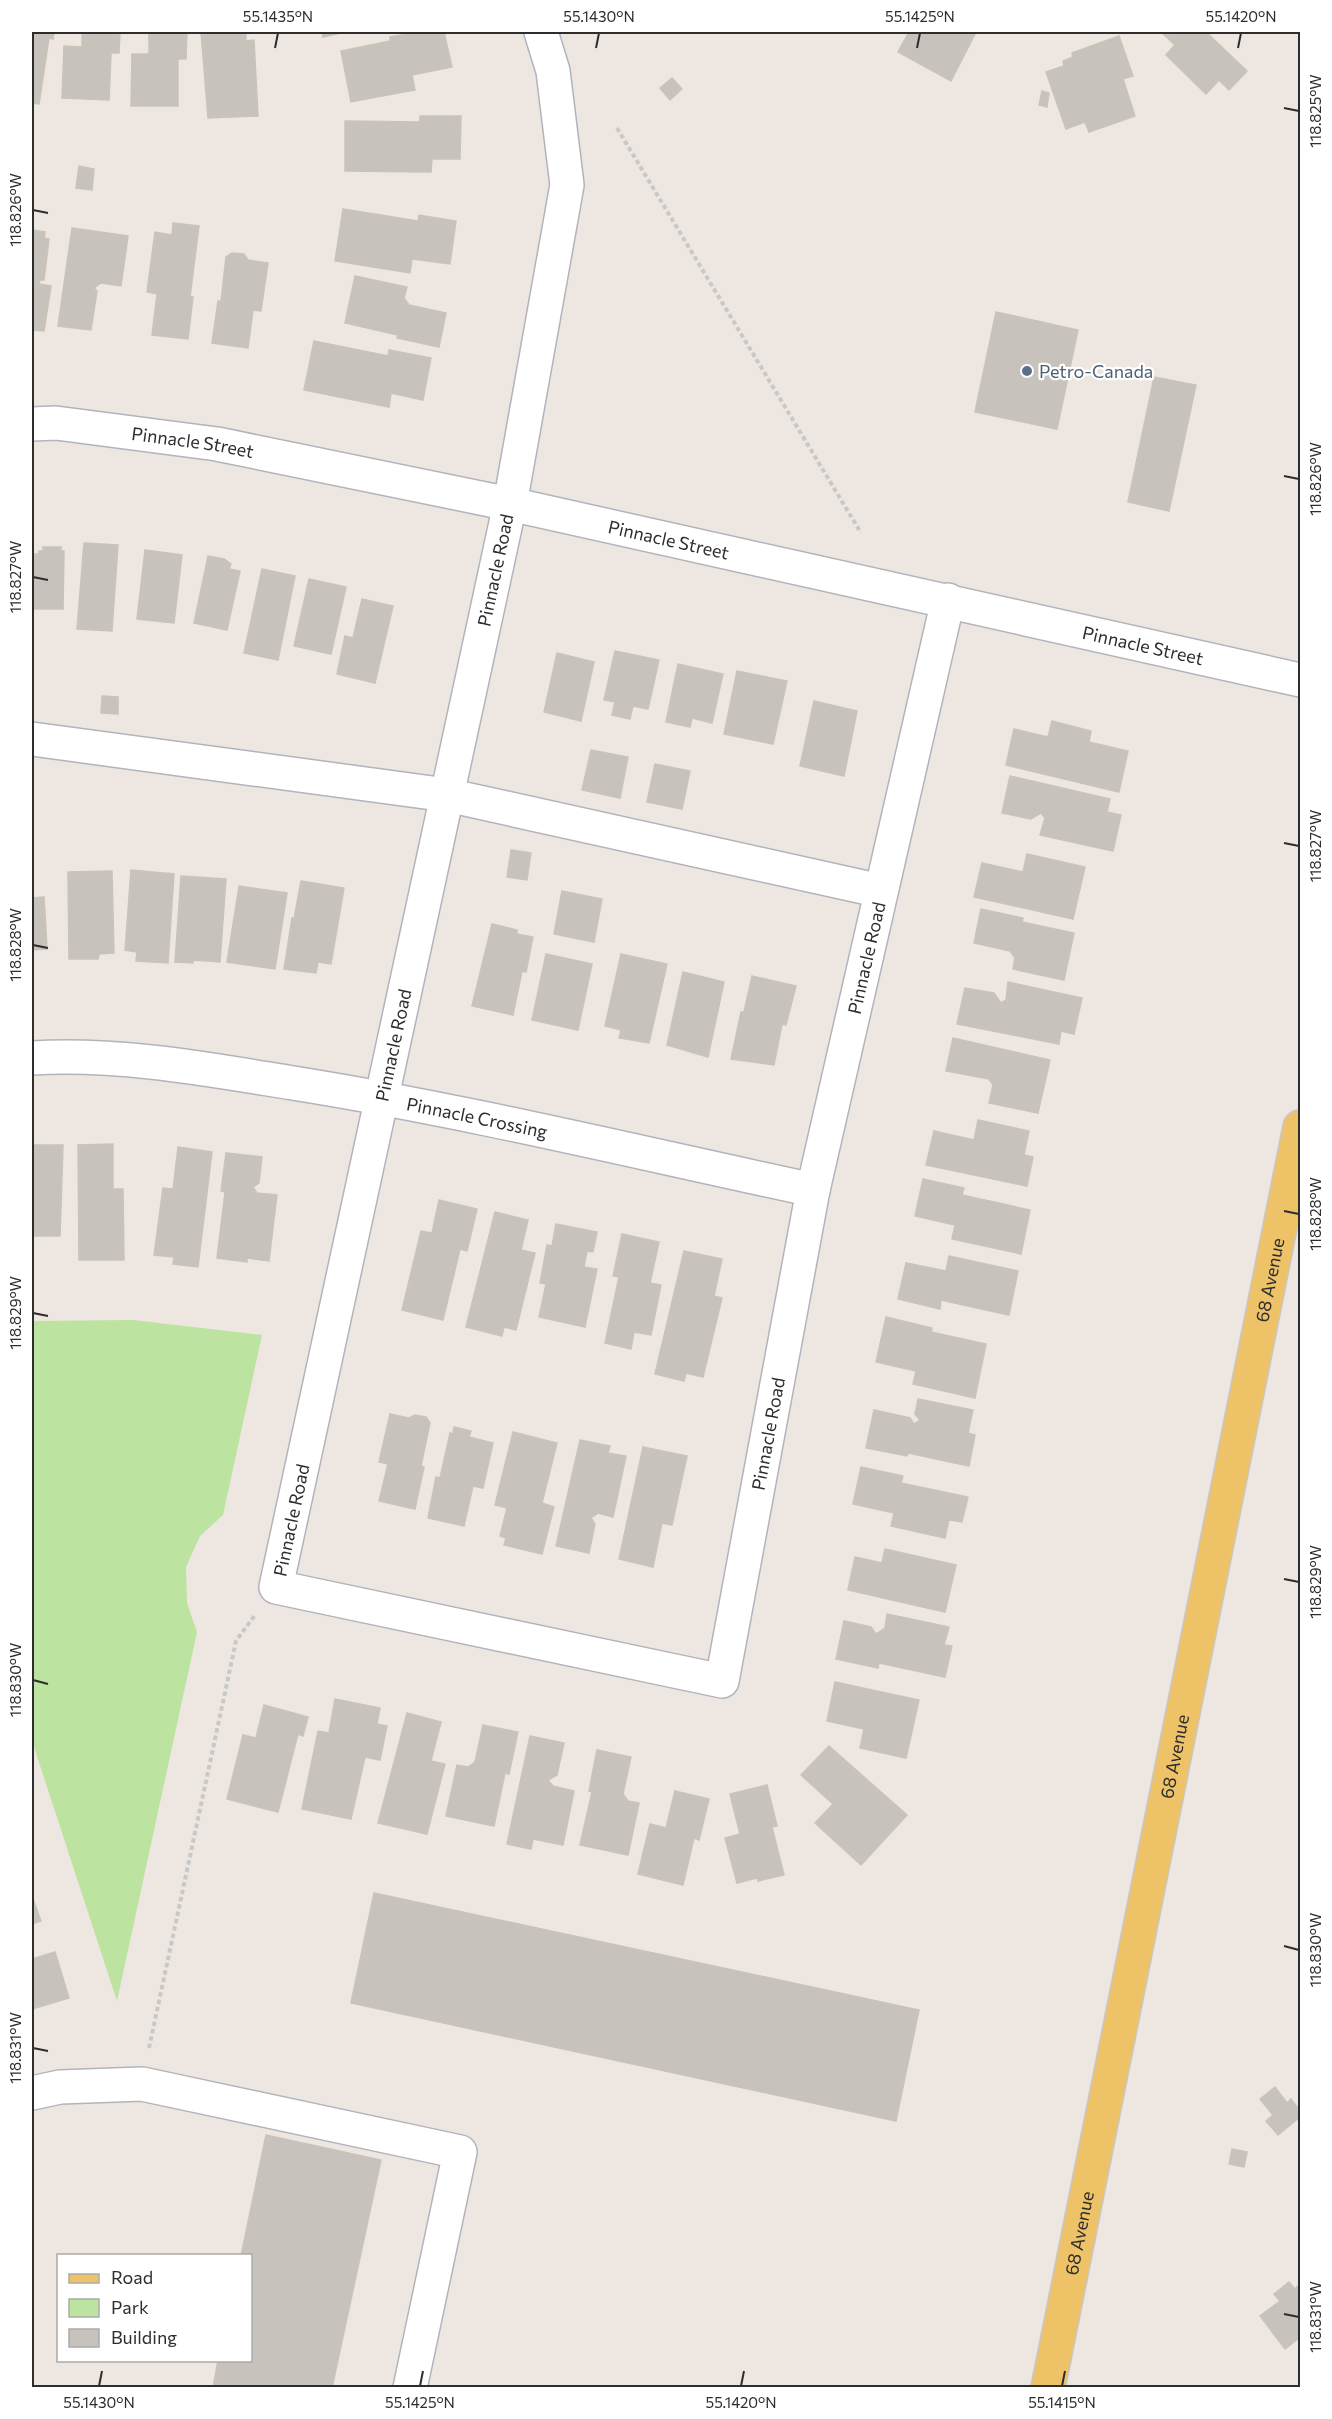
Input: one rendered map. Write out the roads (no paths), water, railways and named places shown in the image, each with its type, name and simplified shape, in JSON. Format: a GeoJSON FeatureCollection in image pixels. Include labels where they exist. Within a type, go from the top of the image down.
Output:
{"type":"FeatureCollection","features":[{"type":"Feature","properties":{"kind":"main road","name":"68 Avenue"},"geometry":{"type":"LineString","coordinates":[[1048,2388],[1300,1127]]}},
{"type":"Feature","properties":{"kind":"street","name":"Pinnacle Road"},"geometry":{"type":"LineString","coordinates":[[541,32],[554,71],[567,185],[510,504],[276,1587],[722,1681],[813,1190],[948,600]]}},
{"type":"Feature","properties":{"kind":"street","name":"Pinnacle Street"},"geometry":{"type":"LineString","coordinates":[[32,423],[56,423],[217,444],[510,504],[1300,680]]}},
{"type":"Feature","properties":{"kind":"street"},"geometry":{"type":"LineString","coordinates":[[32,739],[447,795],[881,891]]}},
{"type":"Feature","properties":{"kind":"street","name":"Pinnacle Crossing"},"geometry":{"type":"LineString","coordinates":[[32,1058],[60,1056],[158,1061],[382,1097],[813,1190]]}},
{"type":"Feature","properties":{"kind":"street"},"geometry":{"type":"LineString","coordinates":[[32,2093],[60,2087],[142,2084],[460,2152],[410,2388]]}},
{"type":"Feature","properties":{"kind":"place","name":"Petro-Canada"},"geometry":{"type":"Point","coordinates":[1027,371]}}]}
